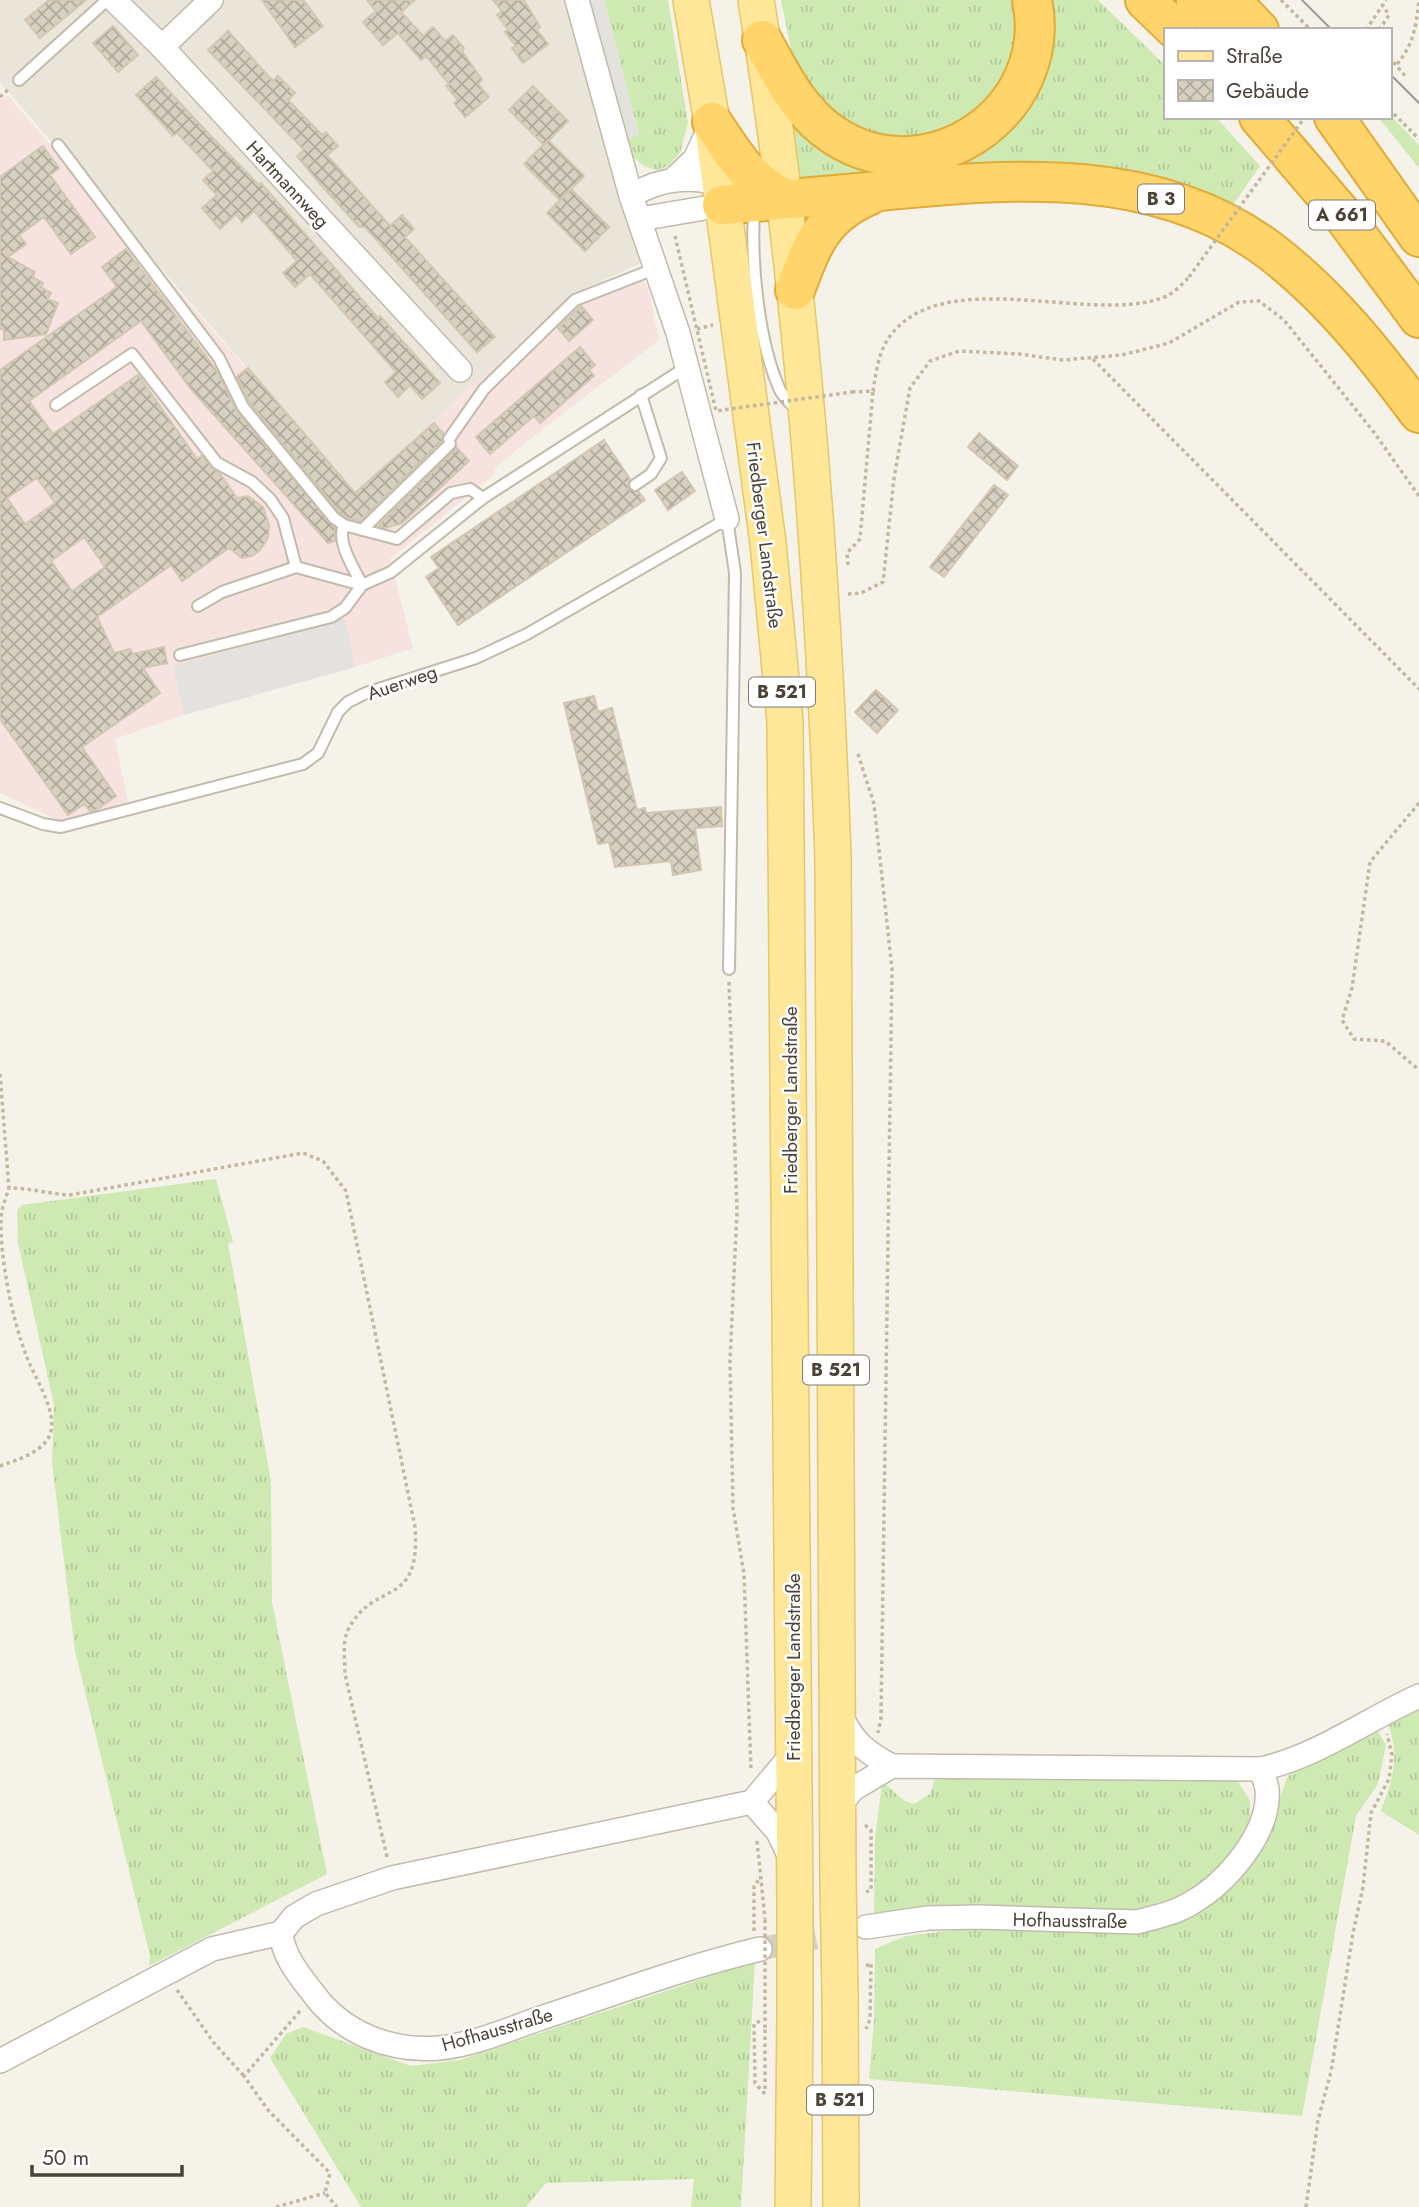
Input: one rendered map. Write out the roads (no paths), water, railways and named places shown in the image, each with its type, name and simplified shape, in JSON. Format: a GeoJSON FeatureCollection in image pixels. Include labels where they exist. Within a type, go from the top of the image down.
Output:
{"type":"FeatureCollection","features":[{"type":"Feature","properties":{"kind":"highway"},"geometry":{"type":"LineString","coordinates":[[762,40],[797,100],[820,125],[856,148],[894,156],[914,156],[945,151],[962,144],[1002,113],[1028,68],[1034,31],[1032,0]]}},
{"type":"Feature","properties":{"kind":"highway"},"geometry":{"type":"LineString","coordinates":[[1145,0],[1174,28]]}},
{"type":"Feature","properties":{"kind":"highway"},"geometry":{"type":"LineString","coordinates":[[1196,0],[1224,28]]}},
{"type":"Feature","properties":{"kind":"highway"},"geometry":{"type":"LineString","coordinates":[[1230,0],[1257,28]]}},
{"type":"Feature","properties":{"kind":"highway","name":"A 661"},"geometry":{"type":"LineString","coordinates":[[1261,119],[1341,213],[1419,318]]}},
{"type":"Feature","properties":{"kind":"highway","name":"A 661"},"geometry":{"type":"LineString","coordinates":[[1313,119],[1393,203],[1419,237]]}},
{"type":"Feature","properties":{"kind":"highway"},"geometry":{"type":"LineString","coordinates":[[1335,119],[1393,203]]}},
{"type":"Feature","properties":{"kind":"highway"},"geometry":{"type":"LineString","coordinates":[[712,122],[752,200],[880,191]]}},
{"type":"Feature","properties":{"kind":"highway","name":"B 3"},"geometry":{"type":"LineString","coordinates":[[880,191],[987,181],[1041,180],[1102,184],[1184,206],[1247,235],[1301,276],[1342,317],[1419,413]]}},
{"type":"Feature","properties":{"kind":"highway"},"geometry":{"type":"LineString","coordinates":[[794,290],[816,238],[832,217],[845,206],[880,191]]}},
{"type":"Feature","properties":{"kind":"main road"},"geometry":{"type":"LineString","coordinates":[[691,0],[712,122]]}},
{"type":"Feature","properties":{"kind":"main road","name":"Friedberger Landstraße"},"geometry":{"type":"LineString","coordinates":[[756,0],[775,132],[752,200],[768,542],[785,721],[790,999],[794,1866],[780,1911],[780,2021],[793,2207]]}},
{"type":"Feature","properties":{"kind":"main road","name":"Friedberger Landstraße"},"geometry":{"type":"LineString","coordinates":[[752,200],[794,290],[808,425],[826,677],[833,858],[837,1809],[852,1888],[840,1993],[841,2207]]}},
{"type":"Feature","properties":{"kind":"street","name":"Hartmannweg"},"geometry":{"type":"LineString","coordinates":[[114,0],[162,47],[460,370]]}},
{"type":"Feature","properties":{"kind":"street"},"geometry":{"type":"LineString","coordinates":[[162,47],[211,0]]}},
{"type":"Feature","properties":{"kind":"street","name":"Friedberger Landstraße"},"geometry":{"type":"LineString","coordinates":[[577,0],[631,196],[657,268],[727,519]]}},
{"type":"Feature","properties":{"kind":"street"},"geometry":{"type":"LineString","coordinates":[[631,196],[644,188],[674,179],[695,159],[712,122]]}},
{"type":"Feature","properties":{"kind":"street"},"geometry":{"type":"LineString","coordinates":[[674,179],[752,200]]}},
{"type":"Feature","properties":{"kind":"street"},"geometry":{"type":"LineString","coordinates":[[640,219],[752,200]]}},
{"type":"Feature","properties":{"kind":"street"},"geometry":{"type":"LineString","coordinates":[[838,1707],[848,1731],[882,1762],[1261,1769],[1290,1762],[1316,1751],[1378,1714],[1419,1696]]}},
{"type":"Feature","properties":{"kind":"street"},"geometry":{"type":"LineString","coordinates":[[0,2061],[158,1975],[212,1949],[281,1933],[294,1917],[316,1904],[391,1878],[752,1802],[793,1753]]}},
{"type":"Feature","properties":{"kind":"street"},"geometry":{"type":"LineString","coordinates":[[837,1809],[853,1789],[882,1762]]}},
{"type":"Feature","properties":{"kind":"street","name":"Hofhausstraße"},"geometry":{"type":"LineString","coordinates":[[866,1927],[928,1918],[1137,1922],[1165,1915],[1194,1902],[1229,1874],[1254,1842],[1267,1790],[1261,1769]]}},
{"type":"Feature","properties":{"kind":"street"},"geometry":{"type":"LineString","coordinates":[[752,1802],[778,1832],[794,1866]]}},
{"type":"Feature","properties":{"kind":"street","name":"Hofhausstraße"},"geometry":{"type":"LineString","coordinates":[[281,1933],[286,1953],[315,1997],[329,2013],[356,2033],[395,2046],[439,2048],[478,2039],[693,1967],[757,1938]]}},
{"type":"Feature","properties":{"kind":"lane"},"geometry":{"type":"LineString","coordinates":[[19,80],[107,0]]}},
{"type":"Feature","properties":{"kind":"lane"},"geometry":{"type":"LineString","coordinates":[[58,145],[219,358],[243,407],[334,518],[344,525],[397,539],[451,493],[470,489],[483,498]]}},
{"type":"Feature","properties":{"kind":"lane"},"geometry":{"type":"LineString","coordinates":[[752,200],[753,239],[765,341],[780,390],[808,425]]}},
{"type":"Feature","properties":{"kind":"lane"},"geometry":{"type":"LineString","coordinates":[[362,530],[450,442],[484,389],[575,300],[657,268]]}},
{"type":"Feature","properties":{"kind":"lane"},"geometry":{"type":"LineString","coordinates":[[56,405],[132,354],[217,463],[252,482],[270,499],[285,525],[296,568]]}},
{"type":"Feature","properties":{"kind":"lane"},"geometry":{"type":"LineString","coordinates":[[180,655],[331,617],[345,608],[362,585],[391,572],[483,498],[685,368]]}},
{"type":"Feature","properties":{"kind":"lane"},"geometry":{"type":"LineString","coordinates":[[635,485],[651,474],[661,458],[640,395]]}},
{"type":"Feature","properties":{"kind":"lane"},"geometry":{"type":"LineString","coordinates":[[727,519],[735,573],[729,969]]}},
{"type":"Feature","properties":{"kind":"lane","name":"Auerweg"},"geometry":{"type":"LineString","coordinates":[[0,808],[43,824],[61,827],[303,764],[318,753],[338,712],[348,702],[366,693],[476,658],[527,634],[727,519]]}},
{"type":"Feature","properties":{"kind":"lane"},"geometry":{"type":"LineString","coordinates":[[344,525],[341,532],[343,543],[362,585]]}},
{"type":"Feature","properties":{"kind":"lane"},"geometry":{"type":"LineString","coordinates":[[198,606],[222,593],[296,568],[362,585]]}},
{"type":"Feature","properties":{"kind":"tunnel"},"geometry":{"type":"LineString","coordinates":[[760,1949],[853,1930]]}},
{"type":"Feature","properties":{"kind":"tram line"},"geometry":{"type":"LineString","coordinates":[[1302,0],[1330,28]]}},
{"type":"Feature","properties":{"kind":"tram line"},"geometry":{"type":"LineString","coordinates":[[1391,75],[1419,103]]}}]}
